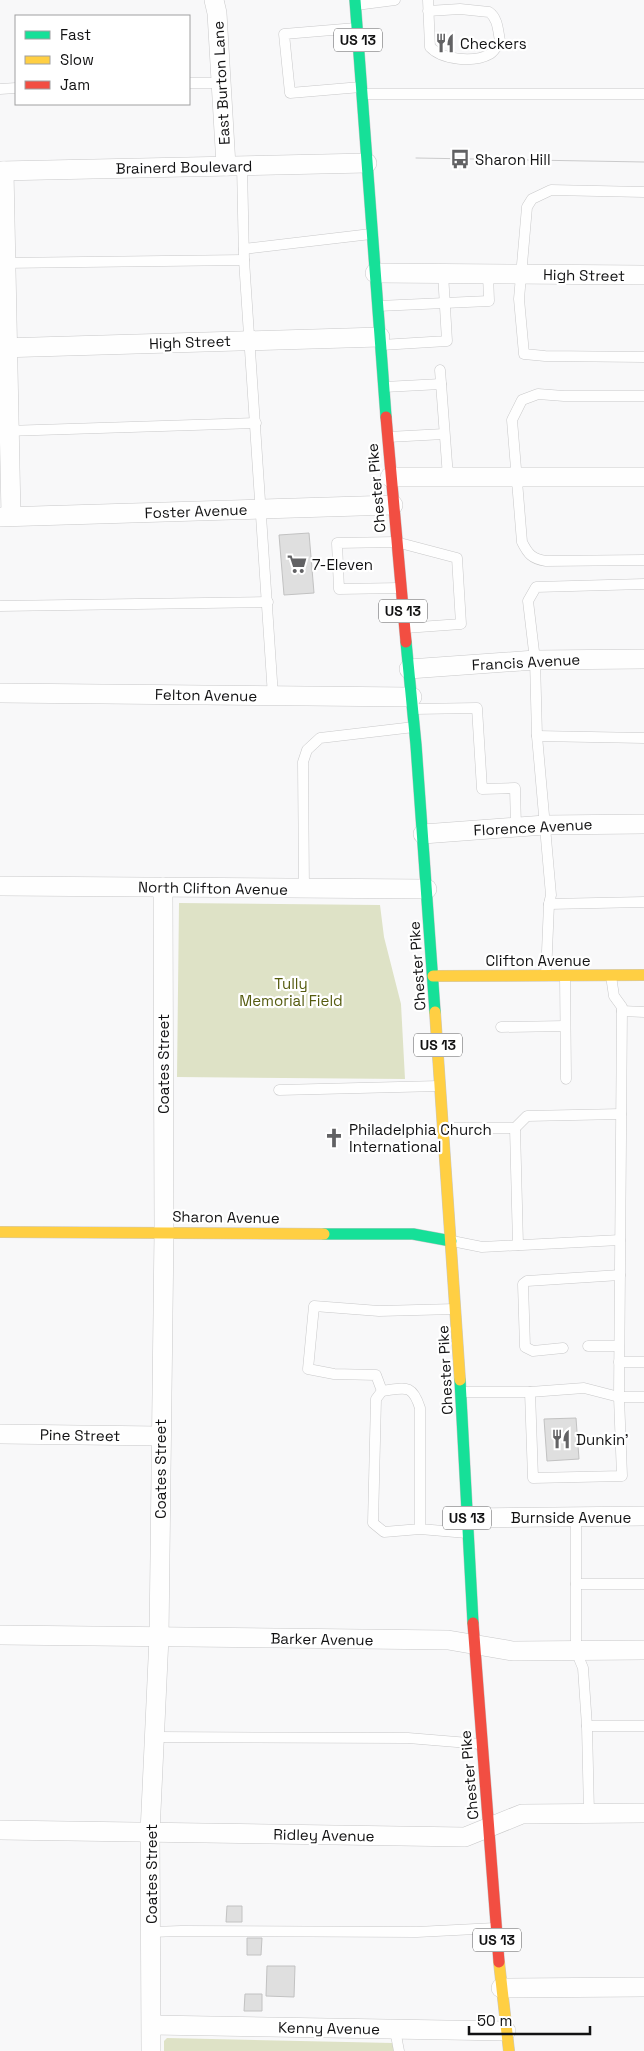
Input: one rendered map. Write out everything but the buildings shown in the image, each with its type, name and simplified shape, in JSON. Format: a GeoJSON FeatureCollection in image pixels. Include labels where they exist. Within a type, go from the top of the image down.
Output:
{"type":"FeatureCollection","features":[{"type":"Feature","properties":{"kind":"main road","name":"Chester Pike"},"geometry":{"type":"LineString","coordinates":[[355,3],[392,505],[409,669],[423,834],[456,1309],[474,1645],[501,1988],[509,2051]]}},
{"type":"Feature","properties":{"kind":"main road","name":"Clifton Avenue"},"geometry":{"type":"LineString","coordinates":[[433,976],[644,975]]}},
{"type":"Feature","properties":{"kind":"main road","name":"Sharon Avenue"},"geometry":{"type":"LineString","coordinates":[[0,1232],[413,1234],[451,1241]]}},
{"type":"Feature","properties":{"kind":"street","name":"East Burton Lane"},"geometry":{"type":"LineString","coordinates":[[214,0],[217,13],[221,83],[234,166]]}},
{"type":"Feature","properties":{"kind":"street","name":"Brainerd Boulevard"},"geometry":{"type":"LineString","coordinates":[[2,171],[367,162]]}},
{"type":"Feature","properties":{"kind":"street"},"geometry":{"type":"LineString","coordinates":[[2,171],[5,517]]}},
{"type":"Feature","properties":{"kind":"street","name":"High Street"},"geometry":{"type":"LineString","coordinates":[[375,273],[644,275]]}},
{"type":"Feature","properties":{"kind":"street","name":"High Street"},"geometry":{"type":"LineString","coordinates":[[4,348],[250,340],[380,341]]}},
{"type":"Feature","properties":{"kind":"street"},"geometry":{"type":"LineString","coordinates":[[390,477],[644,477]]}},
{"type":"Feature","properties":{"kind":"street","name":"Foster Avenue"},"geometry":{"type":"LineString","coordinates":[[5,517],[392,505]]}},
{"type":"Feature","properties":{"kind":"street","name":"Francis Avenue"},"geometry":{"type":"LineString","coordinates":[[409,669],[535,660],[644,659]]}},
{"type":"Feature","properties":{"kind":"street","name":"Felton Avenue"},"geometry":{"type":"LineString","coordinates":[[0,693],[273,696],[412,703]]}},
{"type":"Feature","properties":{"kind":"street","name":"Florence Avenue"},"geometry":{"type":"LineString","coordinates":[[423,834],[545,825],[644,824]]}},
{"type":"Feature","properties":{"kind":"street","name":"North Clifton Avenue"},"geometry":{"type":"LineString","coordinates":[[0,886],[426,889]]}},
{"type":"Feature","properties":{"kind":"street","name":"Coates Street"},"geometry":{"type":"LineString","coordinates":[[152,2051],[150,1833],[159,1637],[164,1232],[163,887]]}},
{"type":"Feature","properties":{"kind":"street","name":"Pine Street"},"geometry":{"type":"LineString","coordinates":[[0,1434],[160,1436]]}},
{"type":"Feature","properties":{"kind":"street","name":"Burnside Avenue"},"geometry":{"type":"LineString","coordinates":[[468,1525],[576,1517],[644,1516]]}},
{"type":"Feature","properties":{"kind":"street","name":"Barker Avenue"},"geometry":{"type":"LineString","coordinates":[[0,1635],[448,1640],[514,1652],[644,1650]]}},
{"type":"Feature","properties":{"kind":"street","name":"Ridley Avenue"},"geometry":{"type":"LineString","coordinates":[[0,1830],[465,1838],[522,1814],[644,1813]]}},
{"type":"Feature","properties":{"kind":"street"},"geometry":{"type":"LineString","coordinates":[[501,1988],[644,1987]]}},
{"type":"Feature","properties":{"kind":"street","name":"Kenny Avenue"},"geometry":{"type":"LineString","coordinates":[[152,2026],[506,2031]]}},
{"type":"Feature","properties":{"kind":"lane"},"geometry":{"type":"LineString","coordinates":[[355,3],[395,0]]}},
{"type":"Feature","properties":{"kind":"lane"},"geometry":{"type":"LineString","coordinates":[[428,0],[428,11],[430,47],[438,54],[471,59],[491,53],[500,41],[498,25],[493,14],[489,12],[460,9],[428,11]]}},
{"type":"Feature","properties":{"kind":"lane"},"geometry":{"type":"LineString","coordinates":[[357,28],[284,34],[290,93],[362,91],[644,94]]}},
{"type":"Feature","properties":{"kind":"lane"},"geometry":{"type":"LineString","coordinates":[[190,83],[221,83]]}},
{"type":"Feature","properties":{"kind":"lane"},"geometry":{"type":"LineString","coordinates":[[0,89],[15,88]]}},
{"type":"Feature","properties":{"kind":"lane"},"geometry":{"type":"LineString","coordinates":[[234,166],[244,255],[273,696]]}},
{"type":"Feature","properties":{"kind":"lane"},"geometry":{"type":"LineString","coordinates":[[644,192],[550,190],[532,199],[527,207],[519,299],[524,354],[644,357]]}},
{"type":"Feature","properties":{"kind":"lane"},"geometry":{"type":"LineString","coordinates":[[3,264],[244,255],[372,234]]}},
{"type":"Feature","properties":{"kind":"lane"},"geometry":{"type":"LineString","coordinates":[[380,341],[447,341],[443,273]]}},
{"type":"Feature","properties":{"kind":"lane"},"geometry":{"type":"LineString","coordinates":[[378,306],[490,301],[488,274]]}},
{"type":"Feature","properties":{"kind":"lane"},"geometry":{"type":"LineString","coordinates":[[440,370],[448,477]]}},
{"type":"Feature","properties":{"kind":"lane"},"geometry":{"type":"LineString","coordinates":[[383,387],[441,384]]}},
{"type":"Feature","properties":{"kind":"lane"},"geometry":{"type":"LineString","coordinates":[[644,396],[564,396],[538,394],[522,400],[512,420],[522,542],[535,559],[644,560]]}},
{"type":"Feature","properties":{"kind":"lane"},"geometry":{"type":"LineString","coordinates":[[5,431],[256,423]]}},
{"type":"Feature","properties":{"kind":"lane"},"geometry":{"type":"LineString","coordinates":[[387,437],[444,434]]}},
{"type":"Feature","properties":{"kind":"lane"},"geometry":{"type":"LineString","coordinates":[[401,588],[339,588],[337,543],[396,542],[457,558],[461,624],[405,628]]}},
{"type":"Feature","properties":{"kind":"lane"},"geometry":{"type":"LineString","coordinates":[[546,975],[551,894],[537,736],[535,660],[528,601],[536,588],[644,584]]}},
{"type":"Feature","properties":{"kind":"lane"},"geometry":{"type":"LineString","coordinates":[[0,606],[268,602]]}},
{"type":"Feature","properties":{"kind":"lane"},"geometry":{"type":"LineString","coordinates":[[412,703],[477,708],[482,789],[515,788],[516,827]]}},
{"type":"Feature","properties":{"kind":"lane"},"geometry":{"type":"LineString","coordinates":[[304,889],[303,762],[307,750],[320,738],[414,727]]}},
{"type":"Feature","properties":{"kind":"lane"},"geometry":{"type":"LineString","coordinates":[[537,736],[644,738]]}},
{"type":"Feature","properties":{"kind":"lane"},"geometry":{"type":"LineString","coordinates":[[549,904],[644,902]]}},
{"type":"Feature","properties":{"kind":"lane"},"geometry":{"type":"LineString","coordinates":[[565,975],[566,1079]]}},
{"type":"Feature","properties":{"kind":"lane"},"geometry":{"type":"LineString","coordinates":[[530,1392],[533,1478],[622,1476],[619,1346],[622,1007],[614,996],[611,975]]}},
{"type":"Feature","properties":{"kind":"lane"},"geometry":{"type":"LineString","coordinates":[[622,1011],[644,1012]]}},
{"type":"Feature","properties":{"kind":"lane"},"geometry":{"type":"LineString","coordinates":[[500,1027],[565,1026]]}},
{"type":"Feature","properties":{"kind":"lane"},"geometry":{"type":"LineString","coordinates":[[279,1090],[440,1086]]}},
{"type":"Feature","properties":{"kind":"lane"},"geometry":{"type":"LineString","coordinates":[[443,1128],[515,1128],[527,1116],[621,1114]]}},
{"type":"Feature","properties":{"kind":"lane"},"geometry":{"type":"LineString","coordinates":[[515,1128],[518,1245]]}},
{"type":"Feature","properties":{"kind":"lane"},"geometry":{"type":"LineString","coordinates":[[451,1241],[482,1247],[620,1240]]}},
{"type":"Feature","properties":{"kind":"lane"},"geometry":{"type":"LineString","coordinates":[[563,1348],[533,1351],[525,1347],[523,1284],[527,1281],[620,1275]]}},
{"type":"Feature","properties":{"kind":"lane"},"geometry":{"type":"LineString","coordinates":[[382,1390],[376,1376],[334,1374],[308,1369],[314,1306],[379,1311],[456,1309]]}},
{"type":"Feature","properties":{"kind":"lane"},"geometry":{"type":"LineString","coordinates":[[588,1346],[619,1346]]}},
{"type":"Feature","properties":{"kind":"lane"},"geometry":{"type":"LineString","coordinates":[[619,1362],[644,1362]]}},
{"type":"Feature","properties":{"kind":"lane"},"geometry":{"type":"LineString","coordinates":[[382,1390],[407,1388],[415,1394],[420,1408],[420,1529]]}},
{"type":"Feature","properties":{"kind":"lane"},"geometry":{"type":"LineString","coordinates":[[461,1392],[530,1392],[584,1388],[619,1397],[644,1397]]}},
{"type":"Feature","properties":{"kind":"lane"},"geometry":{"type":"LineString","coordinates":[[382,1390],[376,1399],[373,1523],[384,1532],[468,1525]]}},
{"type":"Feature","properties":{"kind":"lane"},"geometry":{"type":"LineString","coordinates":[[576,1517],[576,1651],[583,1668],[589,1813]]}},
{"type":"Feature","properties":{"kind":"lane"},"geometry":{"type":"LineString","coordinates":[[576,1584],[644,1584]]}},
{"type":"Feature","properties":{"kind":"lane"},"geometry":{"type":"LineString","coordinates":[[586,1726],[644,1726]]}},
{"type":"Feature","properties":{"kind":"lane"},"geometry":{"type":"LineString","coordinates":[[155,1737],[408,1738],[482,1744]]}},
{"type":"Feature","properties":{"kind":"lane"},"geometry":{"type":"LineString","coordinates":[[151,1932],[181,1930],[417,1932],[496,1928]]}},
{"type":"Feature","properties":{"kind":"lane"},"geometry":{"type":"LineString","coordinates":[[395,2030],[399,2051]]}},
{"type":"Feature","properties":{"kind":"green space","name":"Tully Memorial Field"},"geometry":{"type":"Polygon","coordinates":[[[179,903],[380,905],[384,937],[401,1004],[405,1079],[177,1077],[179,903]]]}},
{"type":"Feature","properties":{"kind":"green space"},"geometry":{"type":"Polygon","coordinates":[[[167,2038],[393,2043],[394,2051],[164,2051],[164,2041],[167,2038]]]}},
{"type":"Feature","properties":{"kind":"tram line"},"geometry":{"type":"LineString","coordinates":[[416,158],[644,162]]}},
{"type":"Feature","properties":{"kind":"traffic: fast"},"geometry":{"type":"LineString","coordinates":[[355,0],[386,417]]}},
{"type":"Feature","properties":{"kind":"traffic: fast"},"geometry":{"type":"LineString","coordinates":[[406,642],[416,745],[435,1012]]}},
{"type":"Feature","properties":{"kind":"traffic: fast"},"geometry":{"type":"LineString","coordinates":[[324,1234],[413,1234],[451,1241]]}},
{"type":"Feature","properties":{"kind":"traffic: fast"},"geometry":{"type":"LineString","coordinates":[[460,1380],[473,1623]]}},
{"type":"Feature","properties":{"kind":"traffic: slow"},"geometry":{"type":"LineString","coordinates":[[433,976],[644,975]]}},
{"type":"Feature","properties":{"kind":"traffic: slow"},"geometry":{"type":"LineString","coordinates":[[435,1012],[460,1380]]}},
{"type":"Feature","properties":{"kind":"traffic: slow"},"geometry":{"type":"LineString","coordinates":[[0,1232],[324,1234]]}},
{"type":"Feature","properties":{"kind":"traffic: slow"},"geometry":{"type":"LineString","coordinates":[[499,1962],[509,2051]]}},
{"type":"Feature","properties":{"kind":"traffic: jam"},"geometry":{"type":"LineString","coordinates":[[386,417],[406,642]]}},
{"type":"Feature","properties":{"kind":"traffic: jam"},"geometry":{"type":"LineString","coordinates":[[473,1623],[499,1962]]}},
{"type":"Feature","properties":{"kind":"place","name":"Checkers"},"geometry":{"type":"Point","coordinates":[445,43]}},
{"type":"Feature","properties":{"kind":"place","name":"Sharon Hill"},"geometry":{"type":"Point","coordinates":[460,159]}},
{"type":"Feature","properties":{"kind":"place","name":"7-Eleven"},"geometry":{"type":"Point","coordinates":[297,564]}},
{"type":"Feature","properties":{"kind":"place","name":"Philadelphia Church International"},"geometry":{"type":"Point","coordinates":[334,1138]}},
{"type":"Feature","properties":{"kind":"place","name":"Dunkin'"},"geometry":{"type":"Point","coordinates":[561,1439]}}]}
